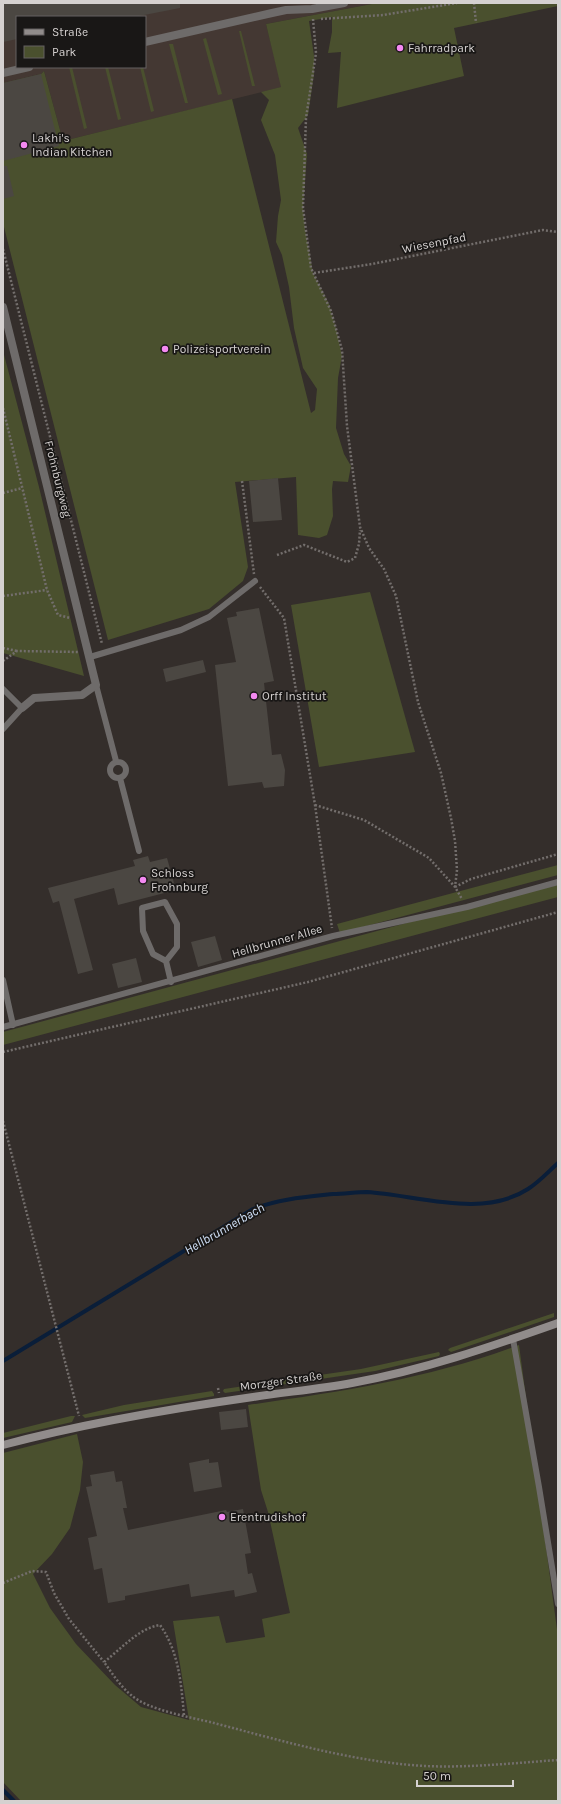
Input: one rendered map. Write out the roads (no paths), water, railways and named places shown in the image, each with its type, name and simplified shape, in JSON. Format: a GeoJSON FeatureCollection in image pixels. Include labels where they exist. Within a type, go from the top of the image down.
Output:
{"type":"FeatureCollection","features":[{"type":"Feature","properties":{"kind":"street"},"geometry":{"type":"LineString","coordinates":[[146,42],[286,10],[312,9],[338,4]]}},
{"type":"Feature","properties":{"kind":"street"},"geometry":{"type":"LineString","coordinates":[[3,73],[25,68]]}},
{"type":"Feature","properties":{"kind":"street","name":"Frohnburgweg"},"geometry":{"type":"LineString","coordinates":[[3,307],[96,685]]}},
{"type":"Feature","properties":{"kind":"street"},"geometry":{"type":"LineString","coordinates":[[22,708],[34,698],[82,695],[96,685]]}},
{"type":"Feature","properties":{"kind":"street","name":"Morzger Straße"},"geometry":{"type":"LineString","coordinates":[[3,1445],[83,1426],[181,1408],[351,1383],[390,1375],[449,1360],[558,1323]]}},
{"type":"Feature","properties":{"kind":"lane"},"geometry":{"type":"LineString","coordinates":[[89,653],[104,652],[181,630],[209,617],[255,581]]}},
{"type":"Feature","properties":{"kind":"lane"},"geometry":{"type":"LineString","coordinates":[[96,685],[116,762]]}},
{"type":"Feature","properties":{"kind":"lane"},"geometry":{"type":"LineString","coordinates":[[3,689],[22,708],[3,729]]}},
{"type":"Feature","properties":{"kind":"lane"},"geometry":{"type":"LineString","coordinates":[[116,762],[122,762],[126,768],[125,774],[120,778],[114,777],[110,772],[111,765],[116,762]]}},
{"type":"Feature","properties":{"kind":"lane"},"geometry":{"type":"LineString","coordinates":[[120,778],[139,851]]}},
{"type":"Feature","properties":{"kind":"lane","name":"Hellbrunner Allee"},"geometry":{"type":"LineString","coordinates":[[3,1028],[333,936],[467,906],[558,882]]}},
{"type":"Feature","properties":{"kind":"lane"},"geometry":{"type":"LineString","coordinates":[[166,961],[177,947],[177,924],[165,902],[142,908],[143,931],[153,954],[166,961],[171,982]]}},
{"type":"Feature","properties":{"kind":"lane"},"geometry":{"type":"LineString","coordinates":[[3,980],[13,1025]]}},
{"type":"Feature","properties":{"kind":"lane"},"geometry":{"type":"LineString","coordinates":[[513,1339],[538,1479],[558,1604]]}},
{"type":"Feature","properties":{"kind":"waterway","name":"Hellbrunnerbach"},"geometry":{"type":"LineString","coordinates":[[3,1361],[253,1209],[292,1199],[363,1192],[449,1203],[490,1203],[510,1198],[528,1189],[558,1163]]}},
{"type":"Feature","properties":{"kind":"waterway"},"geometry":{"type":"LineString","coordinates":[[3,1790],[14,1801]]}},
{"type":"Feature","properties":{"kind":"place","name":"Fahrradpark"},"geometry":{"type":"Point","coordinates":[400,48]}},
{"type":"Feature","properties":{"kind":"place","name":"Lakhi's Indian Kitchen"},"geometry":{"type":"Point","coordinates":[24,145]}},
{"type":"Feature","properties":{"kind":"place","name":"Polizeisportverein"},"geometry":{"type":"Point","coordinates":[165,349]}},
{"type":"Feature","properties":{"kind":"place","name":"Orff Institut"},"geometry":{"type":"Point","coordinates":[254,696]}},
{"type":"Feature","properties":{"kind":"place","name":"Schloss Frohnburg"},"geometry":{"type":"Point","coordinates":[143,880]}},
{"type":"Feature","properties":{"kind":"place","name":"Erentrudishof"},"geometry":{"type":"Point","coordinates":[222,1517]}}]}
